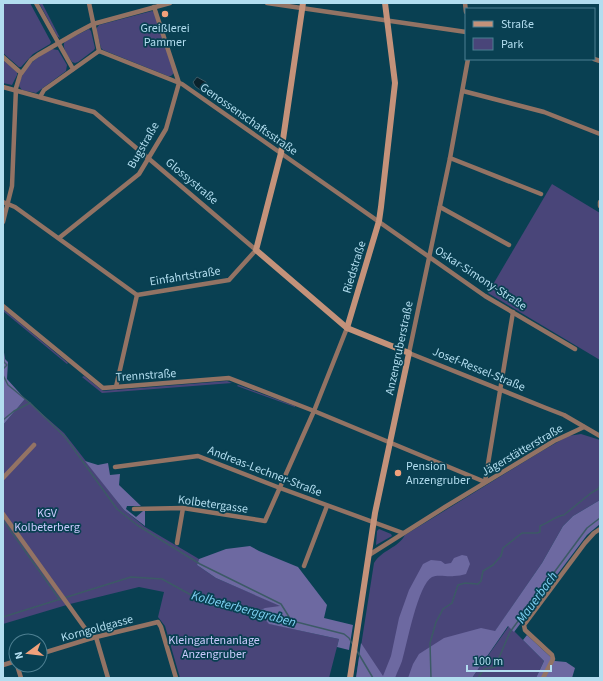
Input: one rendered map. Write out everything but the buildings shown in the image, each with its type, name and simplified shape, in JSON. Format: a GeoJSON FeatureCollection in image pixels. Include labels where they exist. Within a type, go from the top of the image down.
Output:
{"type":"FeatureCollection","features":[{"type":"Feature","properties":{"kind":"street"},"geometry":{"type":"LineString","coordinates":[[36,3],[73,69]]}},
{"type":"Feature","properties":{"kind":"street"},"geometry":{"type":"LineString","coordinates":[[40,97],[44,90],[99,51],[89,3]]}},
{"type":"Feature","properties":{"kind":"street"},"geometry":{"type":"LineString","coordinates":[[3,222],[6,202],[12,186],[16,90],[21,73],[33,58],[93,24],[170,3]]}},
{"type":"Feature","properties":{"kind":"street"},"geometry":{"type":"LineString","coordinates":[[267,3],[300,5],[465,32]]}},
{"type":"Feature","properties":{"kind":"street","name":"Riedstraße"},"geometry":{"type":"LineString","coordinates":[[266,521],[314,411],[347,328],[379,221],[395,83],[384,3]]}},
{"type":"Feature","properties":{"kind":"street","name":"Einfahrtstraße"},"geometry":{"type":"LineString","coordinates":[[6,202],[59,238],[137,295],[229,280],[256,250],[282,153],[300,5]]}},
{"type":"Feature","properties":{"kind":"street"},"geometry":{"type":"LineString","coordinates":[[154,7],[179,83]]}},
{"type":"Feature","properties":{"kind":"street","name":"Genossenschaftsstraße"},"geometry":{"type":"LineString","coordinates":[[99,51],[179,83],[379,221]]}},
{"type":"Feature","properties":{"kind":"street"},"geometry":{"type":"LineString","coordinates":[[3,57],[21,73]]}},
{"type":"Feature","properties":{"kind":"street","name":"Anzengruberstraße"},"geometry":{"type":"LineString","coordinates":[[350,678],[374,522],[450,158],[468,60]]}},
{"type":"Feature","properties":{"kind":"street","name":"Bugstraße"},"geometry":{"type":"LineString","coordinates":[[59,238],[139,175],[166,129],[179,83]]}},
{"type":"Feature","properties":{"kind":"street","name":"Glossystraße"},"geometry":{"type":"LineString","coordinates":[[3,87],[94,112],[347,328]]}},
{"type":"Feature","properties":{"kind":"street"},"geometry":{"type":"LineString","coordinates":[[463,91],[544,112],[600,134]]}},
{"type":"Feature","properties":{"kind":"street"},"geometry":{"type":"LineString","coordinates":[[450,158],[541,194]]}},
{"type":"Feature","properties":{"kind":"street"},"geometry":{"type":"LineString","coordinates":[[440,207],[509,245]]}},
{"type":"Feature","properties":{"kind":"street","name":"Oskar-Simony-Straße"},"geometry":{"type":"LineString","coordinates":[[379,221],[485,296],[575,349]]}},
{"type":"Feature","properties":{"kind":"street"},"geometry":{"type":"LineString","coordinates":[[116,387],[137,295]]}},
{"type":"Feature","properties":{"kind":"street","name":"Trennstraße"},"geometry":{"type":"LineString","coordinates":[[3,306],[103,388],[228,378],[314,411],[485,482]]}},
{"type":"Feature","properties":{"kind":"street"},"geometry":{"type":"LineString","coordinates":[[485,482],[513,312]]}},
{"type":"Feature","properties":{"kind":"street","name":"Josef-Ressel-Straße"},"geometry":{"type":"LineString","coordinates":[[347,328],[558,413],[600,436]]}},
{"type":"Feature","properties":{"kind":"street","name":"Jägerstätterstraße"},"geometry":{"type":"LineString","coordinates":[[369,555],[485,482],[554,441],[584,428]]}},
{"type":"Feature","properties":{"kind":"street"},"geometry":{"type":"LineString","coordinates":[[3,478],[34,445]]}},
{"type":"Feature","properties":{"kind":"street","name":"Andreas-Lechner-Straße"},"geometry":{"type":"LineString","coordinates":[[115,467],[198,456],[327,506],[403,533]]}},
{"type":"Feature","properties":{"kind":"street"},"geometry":{"type":"LineString","coordinates":[[304,566],[327,506]]}},
{"type":"Feature","properties":{"kind":"street"},"geometry":{"type":"LineString","coordinates":[[177,543],[183,508]]}},
{"type":"Feature","properties":{"kind":"street","name":"Kolbetergasse"},"geometry":{"type":"LineString","coordinates":[[134,509],[183,508],[266,521]]}},
{"type":"Feature","properties":{"kind":"street"},"geometry":{"type":"LineString","coordinates":[[3,514],[61,596],[94,638],[108,678]]}},
{"type":"Feature","properties":{"kind":"street"},"geometry":{"type":"LineString","coordinates":[[543,678],[553,659],[552,655],[525,630],[524,625],[585,543],[594,532],[600,529]]}},
{"type":"Feature","properties":{"kind":"street","name":"Korngoldgasse"},"geometry":{"type":"LineString","coordinates":[[48,652],[158,622],[160,624],[176,678]]}},
{"type":"Feature","properties":{"kind":"green space"},"geometry":{"type":"Polygon","coordinates":[[[3,3],[30,3],[51,42],[33,54],[21,67],[19,67],[3,53],[3,3]]]}},
{"type":"Feature","properties":{"kind":"green space"},"geometry":{"type":"Polygon","coordinates":[[[39,3],[42,3],[60,38],[57,36],[39,3]]]}},
{"type":"Feature","properties":{"kind":"green space"},"geometry":{"type":"Polygon","coordinates":[[[152,11],[154,12],[174,73],[171,76],[101,48],[96,29],[99,25],[152,11]]]}},
{"type":"Feature","properties":{"kind":"green space"},"geometry":{"type":"Polygon","coordinates":[[[89,29],[91,31],[95,48],[94,50],[78,62],[72,62],[64,49],[65,41],[89,29]]]}},
{"type":"Feature","properties":{"kind":"green space"},"geometry":{"type":"Polygon","coordinates":[[[52,49],[58,50],[67,65],[66,71],[36,93],[22,90],[19,86],[23,73],[31,63],[52,49]]]}},
{"type":"Feature","properties":{"kind":"green space"},"geometry":{"type":"Polygon","coordinates":[[[3,60],[17,72],[12,85],[3,83],[3,60]]]}},
{"type":"Feature","properties":{"kind":"green space"},"geometry":{"type":"Polygon","coordinates":[[[552,184],[600,213],[600,360],[488,293],[552,184]]]}},
{"type":"Feature","properties":{"kind":"green space"},"geometry":{"type":"Polygon","coordinates":[[[3,309],[68,363],[67,364],[3,311],[3,309]]]}},
{"type":"Feature","properties":{"kind":"green space"},"geometry":{"type":"Polygon","coordinates":[[[84,376],[103,391],[227,381],[232,383],[102,393],[82,377],[84,376]]]}},
{"type":"Feature","properties":{"kind":"green space"},"geometry":{"type":"Polygon","coordinates":[[[238,385],[295,406],[295,407],[237,386],[238,385]]]}},
{"type":"Feature","properties":{"kind":"green space"},"geometry":{"type":"Polygon","coordinates":[[[25,399],[64,433],[124,510],[145,527],[199,559],[197,565],[216,578],[281,606],[263,617],[270,624],[339,639],[329,678],[180,678],[165,626],[158,617],[164,592],[139,587],[70,604],[3,624],[3,425],[25,399]]]}},
{"type":"Feature","properties":{"kind":"green space"},"geometry":{"type":"Polygon","coordinates":[[[581,434],[600,440],[600,500],[573,516],[563,526],[542,563],[463,678],[356,678],[374,563],[377,559],[398,543],[405,535],[542,451],[568,436],[581,434]]]}},
{"type":"Feature","properties":{"kind":"green space"},"geometry":{"type":"Polygon","coordinates":[[[379,529],[391,534],[392,536],[376,545],[377,531],[379,529]]]}},
{"type":"Feature","properties":{"kind":"green space"},"geometry":{"type":"Polygon","coordinates":[[[509,626],[544,661],[536,678],[472,678],[509,626]]]}},
{"type":"Feature","properties":{"kind":"shaded area"},"geometry":{"type":"Polygon","coordinates":[[[3,346],[5,359],[8,362],[7,379],[25,399],[3,425],[3,346]]]}},
{"type":"Feature","properties":{"kind":"shaded area"},"geometry":{"type":"Polygon","coordinates":[[[85,461],[98,465],[108,463],[110,475],[120,474],[119,485],[141,506],[127,506],[126,509],[136,517],[145,511],[145,526],[124,510],[85,461]]]}},
{"type":"Feature","properties":{"kind":"shaded area"},"geometry":{"type":"Polygon","coordinates":[[[600,500],[600,524],[587,535],[514,632],[508,626],[472,678],[408,678],[413,664],[419,654],[444,638],[481,628],[495,631],[542,563],[563,526],[573,516],[600,500]]]}},
{"type":"Feature","properties":{"kind":"shaded area"},"geometry":{"type":"Polygon","coordinates":[[[250,546],[298,567],[327,605],[324,618],[353,625],[349,650],[337,647],[339,639],[269,624],[263,617],[254,619],[250,615],[265,608],[280,606],[216,578],[197,565],[199,559],[226,549],[250,546]]]}},
{"type":"Feature","properties":{"kind":"shaded area"},"geometry":{"type":"Polygon","coordinates":[[[462,555],[467,556],[470,564],[466,574],[457,576],[432,577],[422,591],[402,661],[395,678],[356,678],[361,643],[383,676],[391,656],[399,618],[409,590],[423,564],[431,560],[441,561],[445,564],[451,563],[454,558],[462,555]]]}},
{"type":"Feature","properties":{"kind":"shaded area"},"geometry":{"type":"Polygon","coordinates":[[[527,635],[555,661],[566,662],[575,668],[572,678],[536,678],[544,661],[523,640],[527,635]]]}},
{"type":"Feature","properties":{"kind":"water"},"geometry":{"type":"Polygon","coordinates":[[[197,77],[206,82],[206,92],[204,93],[195,86],[193,82],[197,77]]]}},
{"type":"Feature","properties":{"kind":"waterway"},"geometry":{"type":"LineString","coordinates":[[3,356],[4,362],[7,365],[3,369]]}},
{"type":"Feature","properties":{"kind":"waterway"},"geometry":{"type":"LineString","coordinates":[[3,375],[8,385],[30,403],[65,437],[117,509],[137,525],[200,564],[281,604],[291,620]]}},
{"type":"Feature","properties":{"kind":"waterway"},"geometry":{"type":"LineString","coordinates":[[3,420],[14,411],[30,403]]}},
{"type":"Feature","properties":{"kind":"waterway"},"geometry":{"type":"LineString","coordinates":[[431,678],[430,643],[436,622],[443,609],[452,603],[458,585],[465,583],[478,584],[481,581],[483,571],[493,565],[501,556],[503,548],[522,533],[540,532],[540,526],[564,515],[598,489],[600,485]]}},
{"type":"Feature","properties":{"kind":"waterway","name":"Mauerbach"},"geometry":{"type":"LineString","coordinates":[[478,678],[484,669],[495,667],[510,632],[587,528],[600,518]]}},
{"type":"Feature","properties":{"kind":"waterway"},"geometry":{"type":"LineString","coordinates":[[3,520],[60,600]]}},
{"type":"Feature","properties":{"kind":"waterway","name":"Kolbeterberggraben"},"geometry":{"type":"LineString","coordinates":[[3,617],[131,577],[162,579],[193,596],[344,634],[349,638],[353,645]]}},
{"type":"Feature","properties":{"kind":"waterway","name":"Kolbeterberggraben"},"geometry":{"type":"LineString","coordinates":[[357,651],[373,678]]}},
{"type":"Feature","properties":{"kind":"place","name":"Greißlerei Pammer"},"geometry":{"type":"Point","coordinates":[165,14]}},
{"type":"Feature","properties":{"kind":"place","name":"Pension Anzengruber"},"geometry":{"type":"Point","coordinates":[398,473]}},
{"type":"Feature","properties":{"kind":"park label","name":"KGV Kolbeterberg"},"geometry":{"type":"Point","coordinates":[47,520]}},
{"type":"Feature","properties":{"kind":"park label","name":"Kleingartenanlage Anzengruber"},"geometry":{"type":"Point","coordinates":[214,647]}}]}
